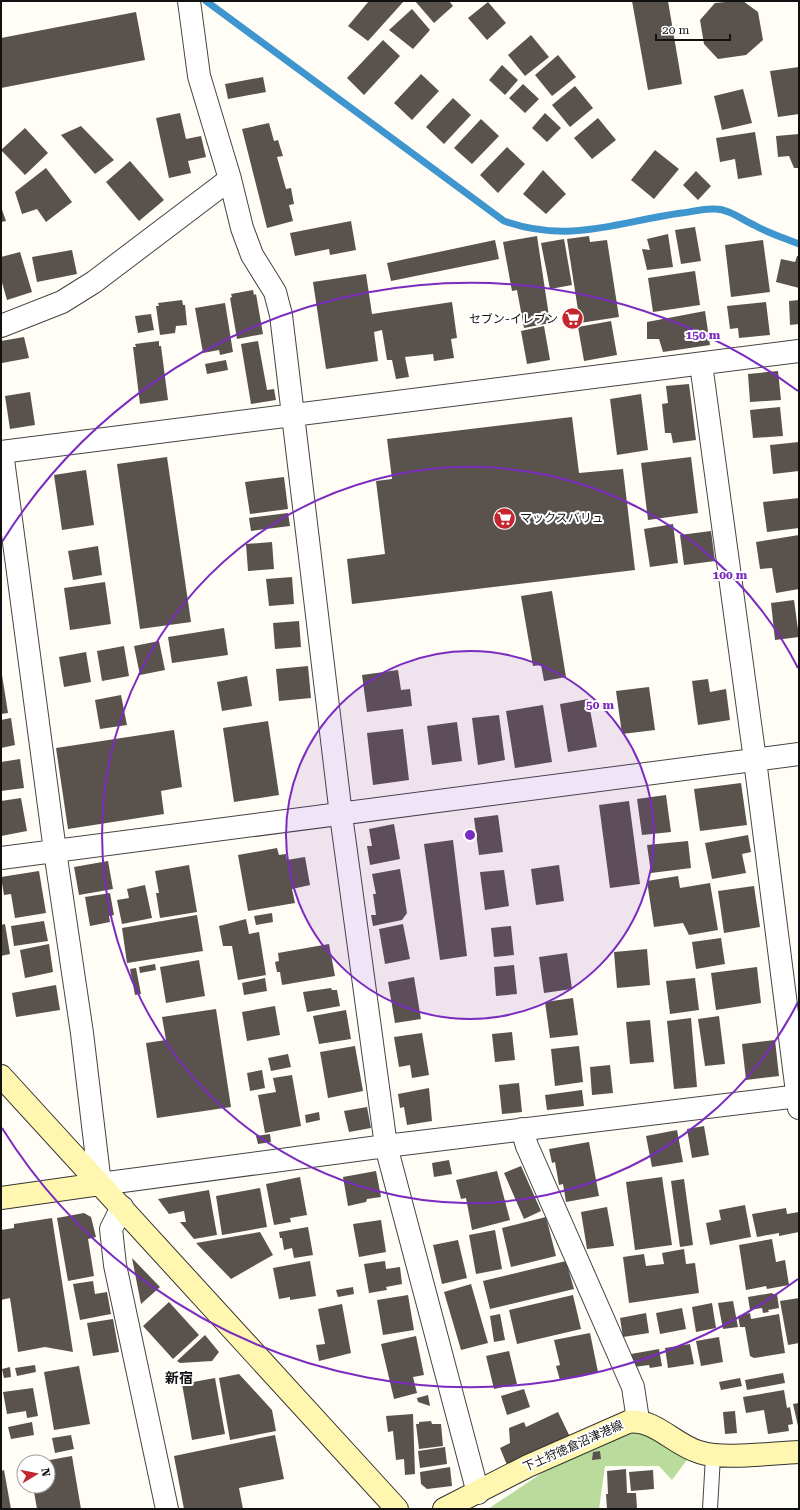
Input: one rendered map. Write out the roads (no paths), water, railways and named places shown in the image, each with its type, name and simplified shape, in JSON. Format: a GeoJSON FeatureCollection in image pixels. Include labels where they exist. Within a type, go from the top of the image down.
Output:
{"type":"FeatureCollection","features":[{"type":"Feature","properties":{"kind":"street"},"geometry":{"type":"LineString","coordinates":[[189,1],[199,76],[230,179],[242,228],[252,255],[275,292],[281,315],[341,815],[386,1146],[478,1493]]}},
{"type":"Feature","properties":{"kind":"street"},"geometry":{"type":"LineString","coordinates":[[1,326],[62,302],[94,282],[230,179]]}},
{"type":"Feature","properties":{"kind":"street"},"geometry":{"type":"LineString","coordinates":[[100,1184],[82,1033],[55,851],[2,452],[294,414],[701,364],[799,350]]}},
{"type":"Feature","properties":{"kind":"street"},"geometry":{"type":"LineString","coordinates":[[1,1198],[522,1129],[798,1100],[755,760],[701,364]]}},
{"type":"Feature","properties":{"kind":"street"},"geometry":{"type":"LineString","coordinates":[[1,858],[341,815],[799,754]]}},
{"type":"Feature","properties":{"kind":"street"},"geometry":{"type":"LineString","coordinates":[[1,1076],[398,1509]]}},
{"type":"Feature","properties":{"kind":"street"},"geometry":{"type":"LineString","coordinates":[[522,1129],[527,1146],[633,1387],[638,1420]]}},
{"type":"Feature","properties":{"kind":"street"},"geometry":{"type":"LineString","coordinates":[[122,1207],[111,1229],[115,1266],[167,1509]]}},
{"type":"Feature","properties":{"kind":"street","name":"下土狩徳倉沼津港線"},"geometry":{"type":"LineString","coordinates":[[444,1509],[478,1493],[528,1466],[614,1426],[638,1420],[651,1425],[698,1452],[713,1456],[799,1452]]}},
{"type":"Feature","properties":{"kind":"lane"},"geometry":{"type":"LineString","coordinates":[[710,1509],[713,1456]]}},
{"type":"Feature","properties":{"kind":"waterway"},"geometry":{"type":"LineString","coordinates":[[206,1],[504,221],[528,228],[550,231],[572,231],[614,226],[702,210],[720,209],[730,212],[765,230],[799,244]]}},
{"type":"Feature","properties":{"kind":"place","name":"セブン-イレブン"},"geometry":{"type":"Point","coordinates":[573,319]}},
{"type":"Feature","properties":{"kind":"place","name":"マックスバリュ"},"geometry":{"type":"Point","coordinates":[505,518]}},
{"type":"Feature","properties":{"kind":"district","name":"新宿"},"geometry":{"type":"Point","coordinates":[179,1378]}}]}
